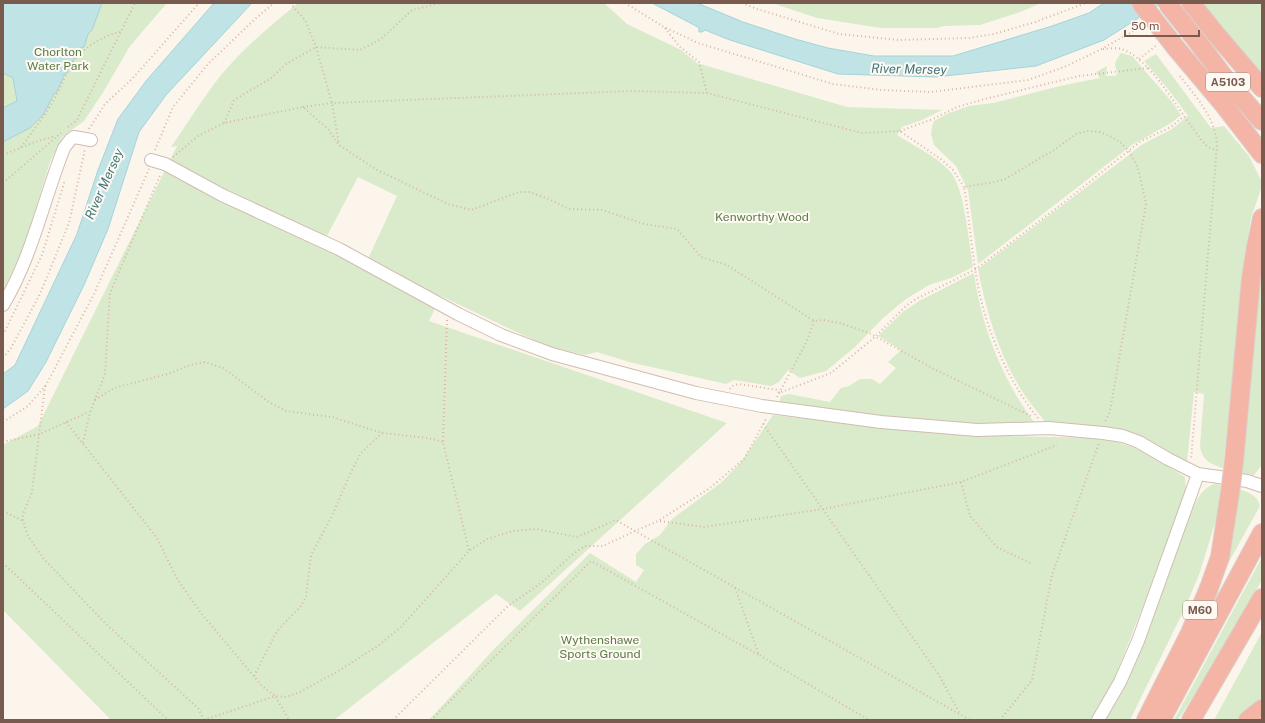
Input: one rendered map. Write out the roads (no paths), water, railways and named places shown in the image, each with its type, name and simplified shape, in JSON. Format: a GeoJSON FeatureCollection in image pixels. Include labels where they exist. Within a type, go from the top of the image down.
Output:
{"type":"FeatureCollection","features":[{"type":"Feature","properties":{"kind":"highway"},"geometry":{"type":"LineString","coordinates":[[1141,3],[1262,154]]}},
{"type":"Feature","properties":{"kind":"highway","name":"A5103"},"geometry":{"type":"LineString","coordinates":[[1167,3],[1228,82],[1262,122]]}},
{"type":"Feature","properties":{"kind":"highway","name":"A5103"},"geometry":{"type":"LineString","coordinates":[[1191,3],[1262,88]]}},
{"type":"Feature","properties":{"kind":"highway","name":"M60"},"geometry":{"type":"LineString","coordinates":[[1146,720],[1190,633],[1220,557],[1234,462],[1251,279],[1262,218]]}},
{"type":"Feature","properties":{"kind":"highway","name":"M60"},"geometry":{"type":"LineString","coordinates":[[1161,720],[1262,533]]}},
{"type":"Feature","properties":{"kind":"highway"},"geometry":{"type":"LineString","coordinates":[[1191,720],[1262,598]]}},
{"type":"Feature","properties":{"kind":"highway"},"geometry":{"type":"LineString","coordinates":[[1248,720],[1262,709]]}},
{"type":"Feature","properties":{"kind":"lane"},"geometry":{"type":"LineString","coordinates":[[3,306],[29,253],[64,148],[74,137],[89,140]]}},
{"type":"Feature","properties":{"kind":"lane"},"geometry":{"type":"LineString","coordinates":[[151,160],[165,164],[222,195],[339,249],[447,308],[501,335],[552,354],[673,387],[772,408],[881,422],[976,430],[1049,428],[1123,436],[1139,442],[1194,472],[1247,481],[1262,486]]}},
{"type":"Feature","properties":{"kind":"lane"},"geometry":{"type":"LineString","coordinates":[[1098,720],[1120,682],[1138,641],[1194,472]]}},
{"type":"Feature","properties":{"kind":"water","name":"Chorlton Water Park"},"geometry":{"type":"Polygon","coordinates":[[[3,3],[102,3],[92,30],[88,34],[84,47],[77,49],[77,53],[66,74],[63,75],[56,93],[53,94],[43,115],[30,128],[3,142],[3,108],[17,101],[13,78],[3,73],[3,3]]]}},
{"type":"Feature","properties":{"kind":"water","name":"River Mersey"},"geometry":{"type":"Polygon","coordinates":[[[214,3],[252,3],[166,95],[139,132],[108,229],[84,285],[46,362],[28,391],[3,409],[3,374],[15,365],[77,234],[98,170],[118,119],[146,81],[214,3]]]}},
{"type":"Feature","properties":{"kind":"water","name":"River Mersey"},"geometry":{"type":"Polygon","coordinates":[[[652,3],[697,3],[743,22],[828,48],[874,56],[953,56],[1052,26],[1089,13],[1104,3],[1162,3],[1104,40],[1036,66],[936,77],[838,74],[730,40],[705,30],[699,32],[699,28],[696,26],[652,3]]]}},
{"type":"Feature","properties":{"kind":"park label","name":"Kenworthy Wood"},"geometry":{"type":"Point","coordinates":[762,217]}},
{"type":"Feature","properties":{"kind":"park label","name":"Wythenshawe Sports Ground"},"geometry":{"type":"Point","coordinates":[600,647]}}]}
